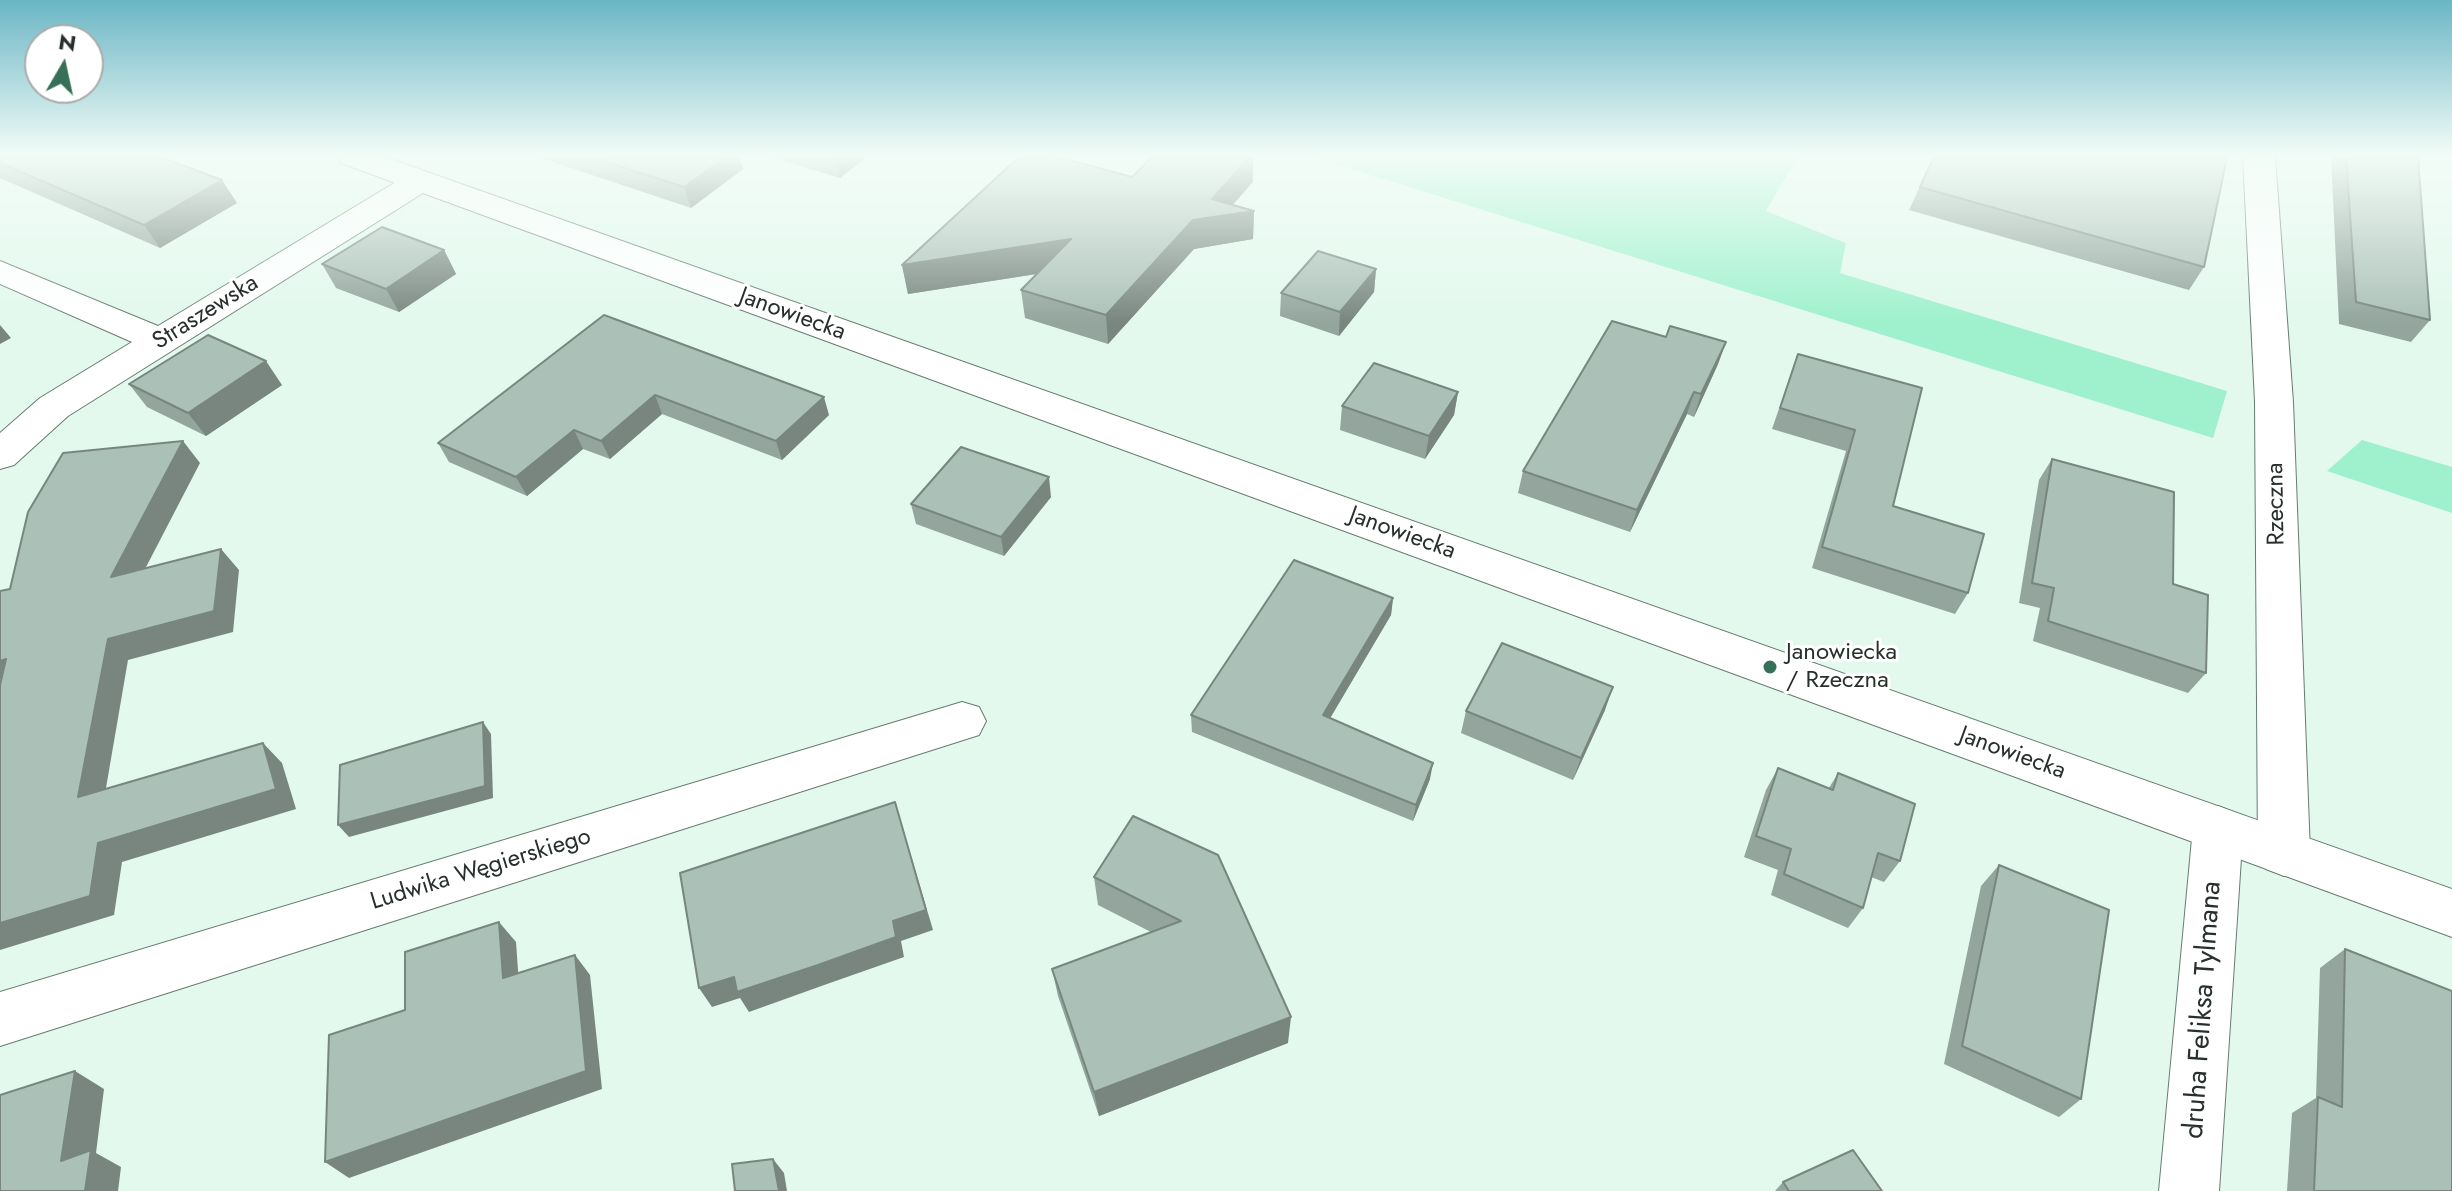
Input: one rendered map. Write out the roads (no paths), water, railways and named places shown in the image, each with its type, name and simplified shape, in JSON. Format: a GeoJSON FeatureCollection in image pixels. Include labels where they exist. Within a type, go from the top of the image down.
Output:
{"type":"FeatureCollection","features":[{"type":"Feature","properties":{"kind":"street","name":"Straszewska"},"geometry":{"type":"LineString","coordinates":[[0,455],[54,407],[370,212]]}},
{"type":"Feature","properties":{"kind":"street","name":"Janowiecka"},"geometry":{"type":"LineString","coordinates":[[505,212],[2452,913]]}},
{"type":"Feature","properties":{"kind":"street","name":"Rzeczna"},"geometry":{"type":"LineString","coordinates":[[2264,212],[2274,402],[2284,853]]}},
{"type":"Feature","properties":{"kind":"street"},"geometry":{"type":"LineString","coordinates":[[0,271],[160,341]]}},
{"type":"Feature","properties":{"kind":"street","name":"Ludwika Węgierskiego"},"geometry":{"type":"LineString","coordinates":[[0,1019],[962,721]]}},
{"type":"Feature","properties":{"kind":"street","name":"druha Feliksa Tylmana"},"geometry":{"type":"LineString","coordinates":[[2189,1191],[2218,828]]}},
{"type":"Feature","properties":{"kind":"place","name":"Janowiecka / Rzeczna"},"geometry":{"type":"Point","coordinates":[1770,667]}}]}
